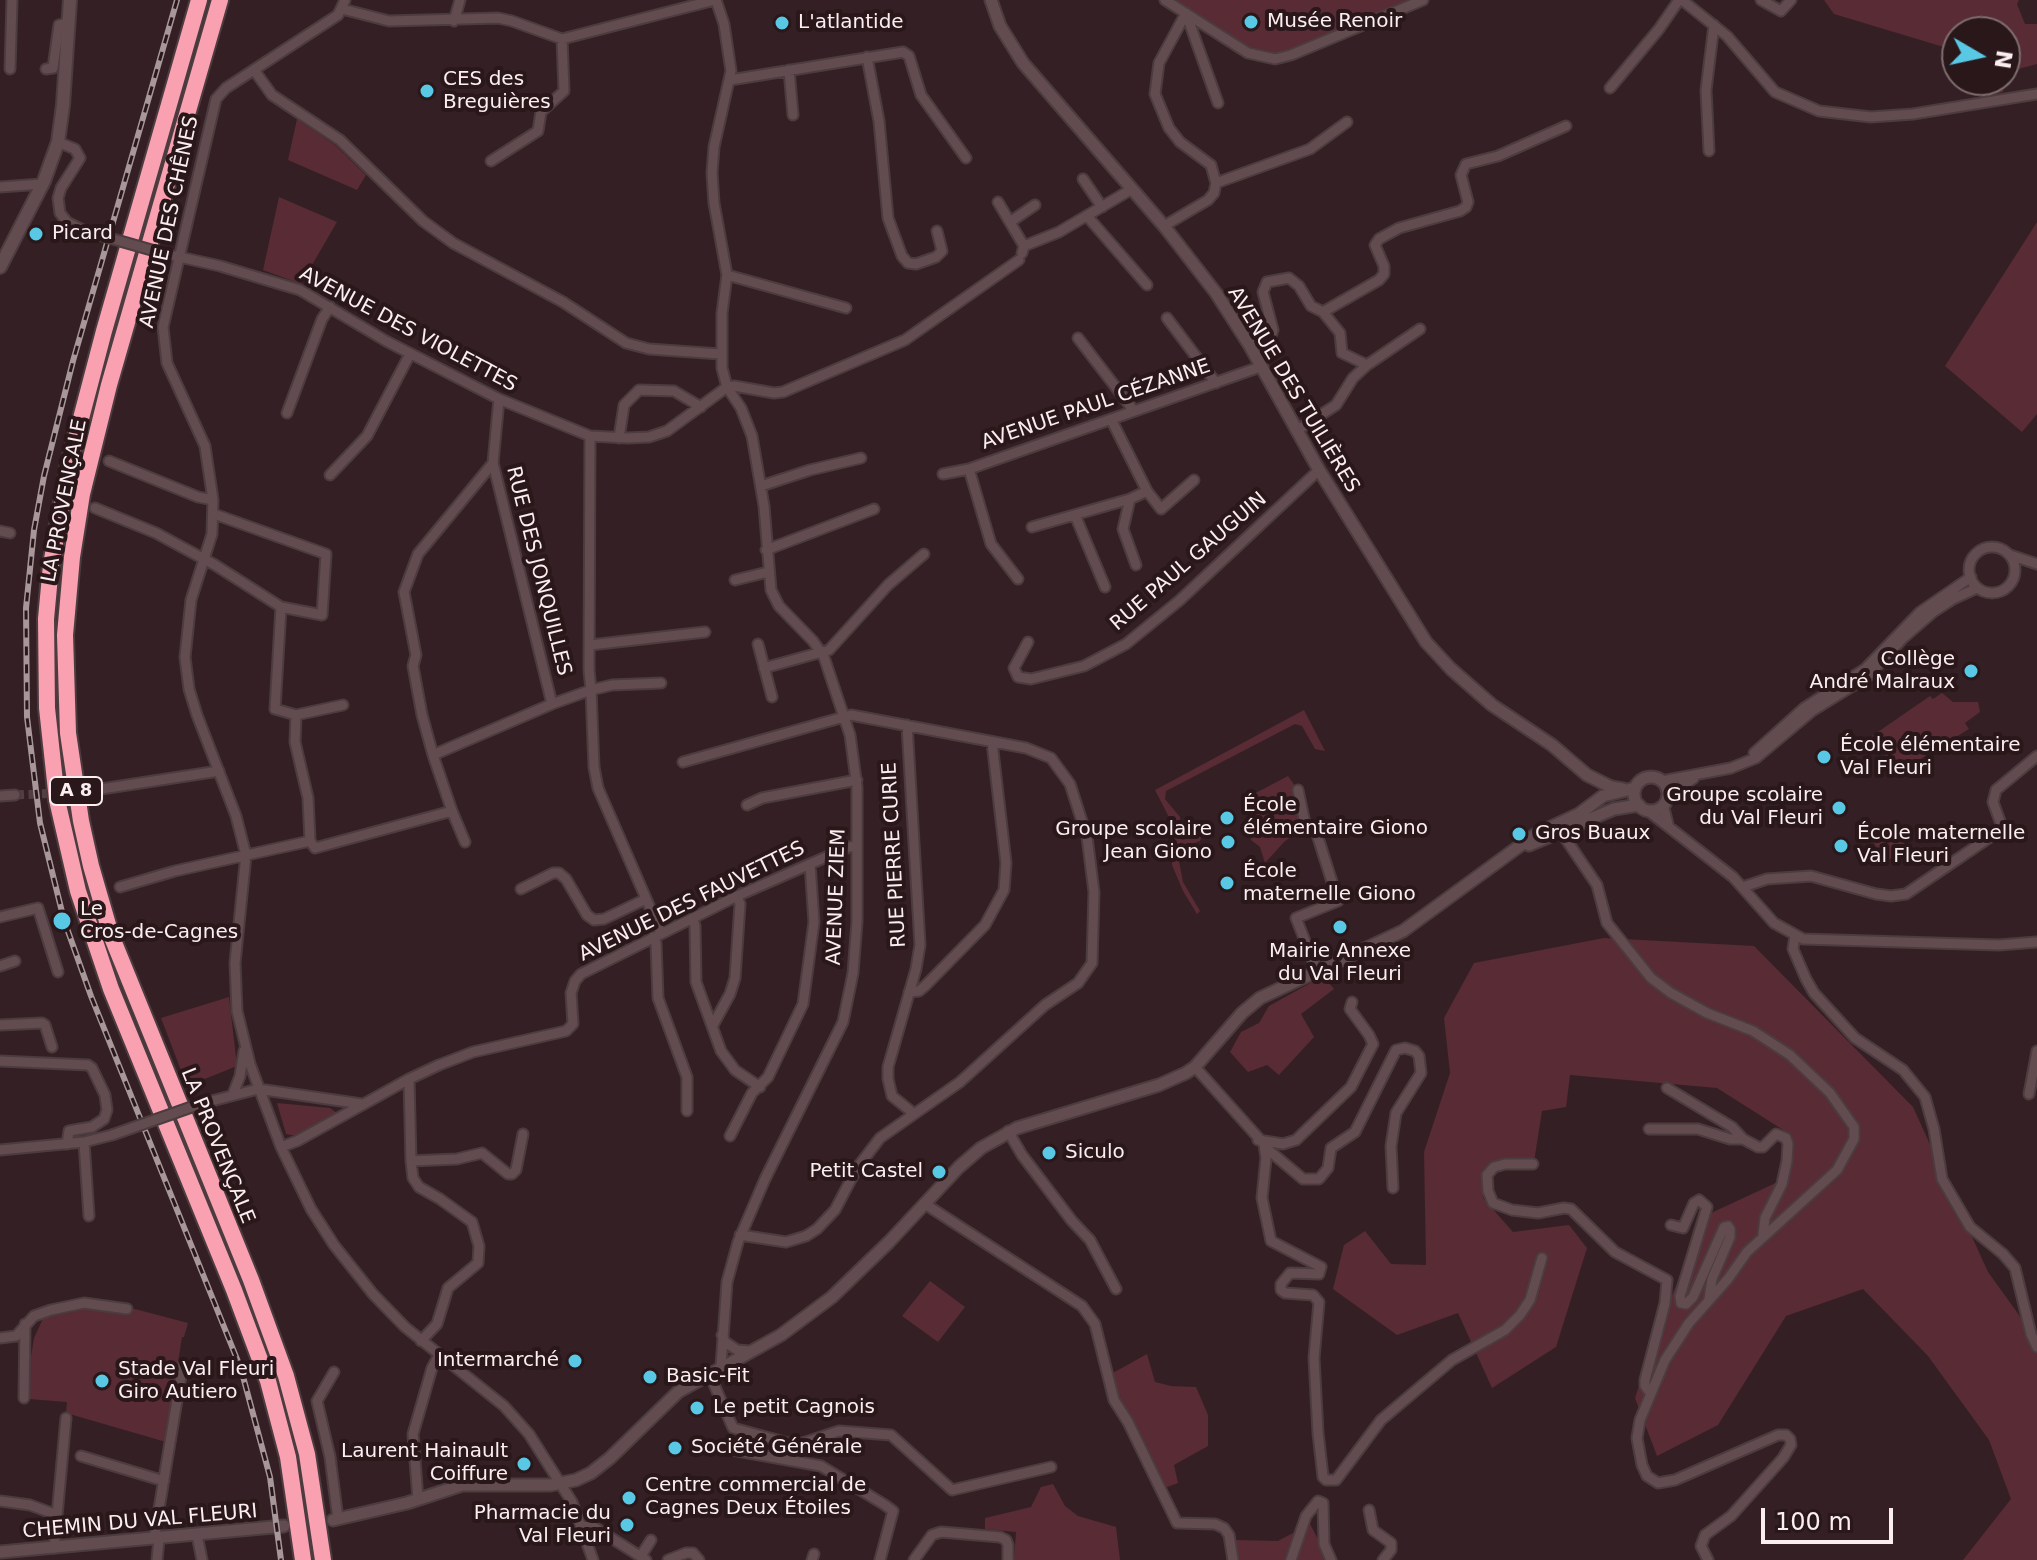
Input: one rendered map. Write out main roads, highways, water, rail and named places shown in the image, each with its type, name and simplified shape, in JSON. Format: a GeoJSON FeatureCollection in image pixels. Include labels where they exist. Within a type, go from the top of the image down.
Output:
{"type":"FeatureCollection","features":[{"type":"Feature","properties":{"kind":"highway","name":"LA PROVENÇALE"},"geometry":{"type":"LineString","coordinates":[[199,0],[69,464],[51,565],[46,619],[47,708],[57,800],[78,891],[105,974],[268,1381],[288,1457],[303,1560]]}},
{"type":"Feature","properties":{"kind":"highway","name":"LA PROVENÇALE"},"geometry":{"type":"LineString","coordinates":[[220,0],[109,385],[82,494],[65,635],[68,733],[81,821],[111,935],[251,1280],[286,1376],[307,1454],[323,1560]]}},
{"type":"Feature","properties":{"kind":"main road"},"geometry":{"type":"LineString","coordinates":[[0,267],[42,184],[58,142],[70,0]]}},
{"type":"Feature","properties":{"kind":"tunnel"},"geometry":{"type":"LineString","coordinates":[[15,795],[81,792]]}},
{"type":"Feature","properties":{"kind":"railway"},"geometry":{"type":"LineString","coordinates":[[177,0],[73,361],[44,476],[34,530],[26,608],[27,717],[40,823],[64,920],[91,996],[241,1369],[270,1477],[281,1560]]}},
{"type":"Feature","properties":{"kind":"place","name":"Musée Renoir"},"geometry":{"type":"Point","coordinates":[1251,22]}},
{"type":"Feature","properties":{"kind":"place","name":"L'atlantide"},"geometry":{"type":"Point","coordinates":[782,23]}},
{"type":"Feature","properties":{"kind":"place","name":"CES des Breguières"},"geometry":{"type":"Point","coordinates":[427,91]}},
{"type":"Feature","properties":{"kind":"place","name":"Picard"},"geometry":{"type":"Point","coordinates":[36,234]}},
{"type":"Feature","properties":{"kind":"place","name":"Collège André Malraux"},"geometry":{"type":"Point","coordinates":[1971,671]}},
{"type":"Feature","properties":{"kind":"place","name":"École élémentaire Val Fleuri"},"geometry":{"type":"Point","coordinates":[1824,757]}},
{"type":"Feature","properties":{"kind":"place","name":"Groupe scolaire du Val Fleuri"},"geometry":{"type":"Point","coordinates":[1839,808]}},
{"type":"Feature","properties":{"kind":"place","name":"École élémentaire Giono"},"geometry":{"type":"Point","coordinates":[1227,818]}},
{"type":"Feature","properties":{"kind":"place","name":"Gros Buaux"},"geometry":{"type":"Point","coordinates":[1519,834]}},
{"type":"Feature","properties":{"kind":"place","name":"Groupe scolaire Jean Giono"},"geometry":{"type":"Point","coordinates":[1228,842]}},
{"type":"Feature","properties":{"kind":"place","name":"École maternelle Val Fleuri"},"geometry":{"type":"Point","coordinates":[1841,846]}},
{"type":"Feature","properties":{"kind":"place","name":"École maternelle Giono"},"geometry":{"type":"Point","coordinates":[1227,883]}},
{"type":"Feature","properties":{"kind":"place","name":"Le Cros-de-Cagnes"},"geometry":{"type":"Point","coordinates":[62,921]}},
{"type":"Feature","properties":{"kind":"place","name":"Mairie Annexe du Val Fleuri"},"geometry":{"type":"Point","coordinates":[1340,927]}},
{"type":"Feature","properties":{"kind":"place","name":"Siculo"},"geometry":{"type":"Point","coordinates":[1049,1153]}},
{"type":"Feature","properties":{"kind":"place","name":"Petit Castel"},"geometry":{"type":"Point","coordinates":[939,1172]}},
{"type":"Feature","properties":{"kind":"place","name":"Intermarché"},"geometry":{"type":"Point","coordinates":[575,1361]}},
{"type":"Feature","properties":{"kind":"place","name":"Basic-Fit"},"geometry":{"type":"Point","coordinates":[650,1377]}},
{"type":"Feature","properties":{"kind":"place","name":"Stade Val Fleuri Giro Autiero"},"geometry":{"type":"Point","coordinates":[102,1381]}},
{"type":"Feature","properties":{"kind":"place","name":"Le petit Cagnois"},"geometry":{"type":"Point","coordinates":[697,1408]}},
{"type":"Feature","properties":{"kind":"place","name":"Société Générale"},"geometry":{"type":"Point","coordinates":[675,1448]}},
{"type":"Feature","properties":{"kind":"place","name":"Laurent Hainault Coiffure"},"geometry":{"type":"Point","coordinates":[524,1464]}},
{"type":"Feature","properties":{"kind":"place","name":"Centre commercial de Cagnes Deux Étoiles"},"geometry":{"type":"Point","coordinates":[629,1498]}},
{"type":"Feature","properties":{"kind":"place","name":"Pharmacie du Val Fleuri"},"geometry":{"type":"Point","coordinates":[627,1525]}}]}
